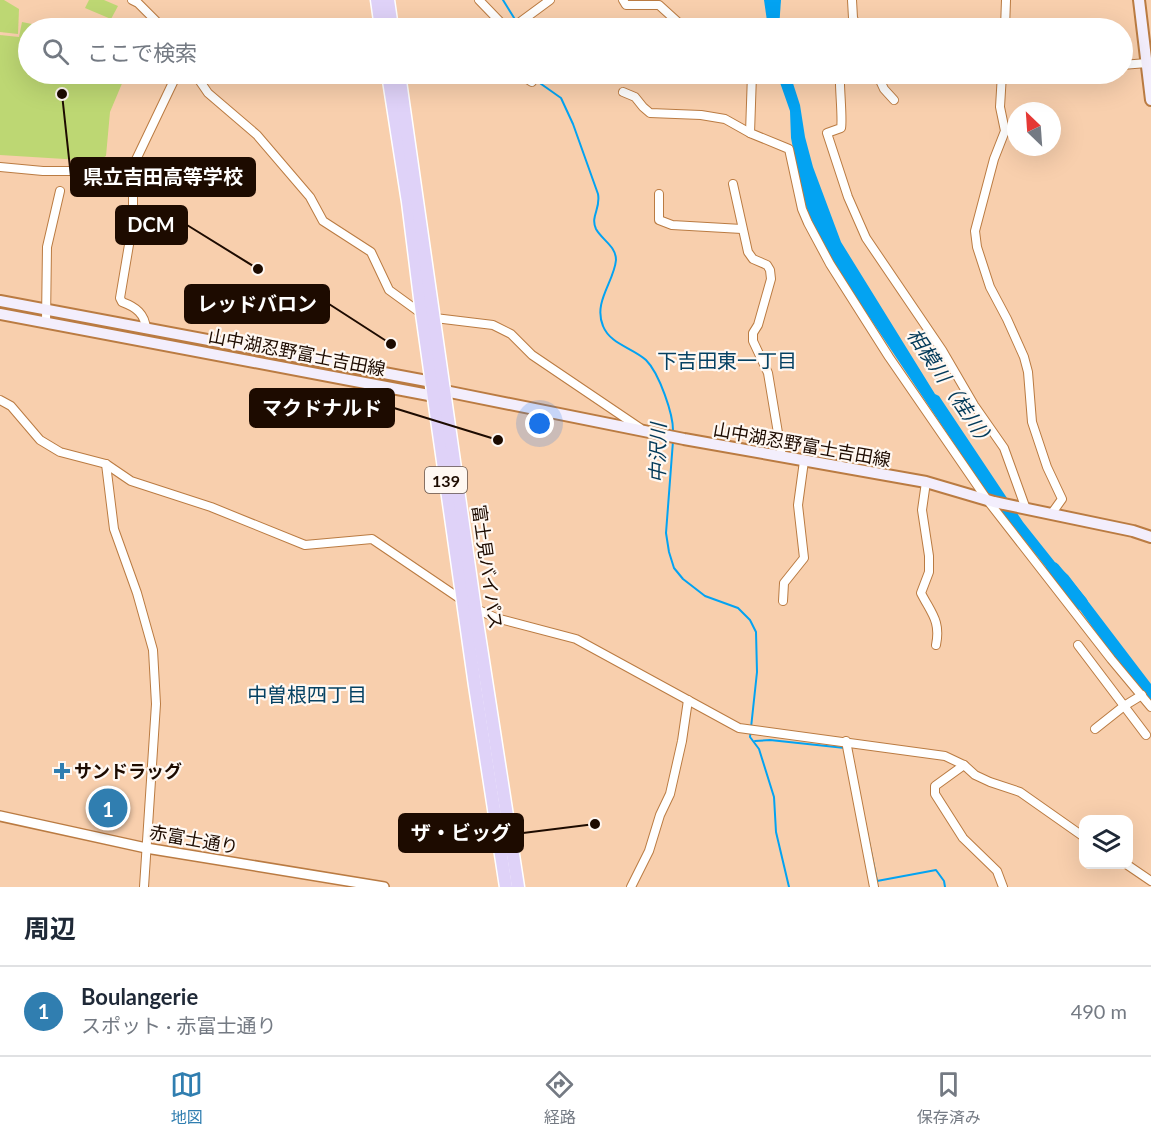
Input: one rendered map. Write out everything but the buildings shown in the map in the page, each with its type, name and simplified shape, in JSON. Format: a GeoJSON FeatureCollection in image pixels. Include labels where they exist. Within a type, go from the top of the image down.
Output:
{"type":"FeatureCollection","features":[{"type":"Feature","properties":{"kind":"highway"},"geometry":{"type":"LineString","coordinates":[[376,0],[379,18]]}},
{"type":"Feature","properties":{"kind":"highway"},"geometry":{"type":"LineString","coordinates":[[388,0],[391,18]]}},
{"type":"Feature","properties":{"kind":"highway","name":"富士見バイパス"},"geometry":{"type":"LineString","coordinates":[[390,84],[432,382],[440,394],[518,887]]}},
{"type":"Feature","properties":{"kind":"highway","name":"富士見バイパス"},"geometry":{"type":"LineString","coordinates":[[400,84],[435,318],[440,394],[464,601],[506,887]]}},
{"type":"Feature","properties":{"kind":"main road"},"geometry":{"type":"LineString","coordinates":[[1139,0],[1151,100]]}},
{"type":"Feature","properties":{"kind":"main road","name":"山中湖忍野富士吉田線"},"geometry":{"type":"LineString","coordinates":[[0,301],[432,382]]}},
{"type":"Feature","properties":{"kind":"main road","name":"山中湖忍野富士吉田線"},"geometry":{"type":"LineString","coordinates":[[0,314],[926,482],[991,501],[1133,531],[1151,537]]}},
{"type":"Feature","properties":{"kind":"street"},"geometry":{"type":"LineString","coordinates":[[132,0],[153,18]]}},
{"type":"Feature","properties":{"kind":"street"},"geometry":{"type":"LineString","coordinates":[[479,0],[496,18]]}},
{"type":"Feature","properties":{"kind":"street"},"geometry":{"type":"LineString","coordinates":[[526,18],[550,0]]}},
{"type":"Feature","properties":{"kind":"street"},"geometry":{"type":"LineString","coordinates":[[623,0],[626,5],[659,4],[673,18]]}},
{"type":"Feature","properties":{"kind":"street"},"geometry":{"type":"LineString","coordinates":[[852,0],[853,18]]}},
{"type":"Feature","properties":{"kind":"street"},"geometry":{"type":"LineString","coordinates":[[1005,18],[1006,0]]}},
{"type":"Feature","properties":{"kind":"street"},"geometry":{"type":"LineString","coordinates":[[1133,64],[1147,63]]}},
{"type":"Feature","properties":{"kind":"street"},"geometry":{"type":"LineString","coordinates":[[146,329],[144,316],[132,306],[122,302],[120,298],[133,221],[133,166],[172,84]]}},
{"type":"Feature","properties":{"kind":"street"},"geometry":{"type":"LineString","coordinates":[[202,84],[208,93],[257,135],[310,197],[323,221],[371,252],[389,290],[422,314]]}},
{"type":"Feature","properties":{"kind":"street"},"geometry":{"type":"LineString","coordinates":[[750,133],[752,84]]}},
{"type":"Feature","properties":{"kind":"street"},"geometry":{"type":"LineString","coordinates":[[840,84],[840,112],[843,123],[841,128],[827,133],[848,197],[866,238],[942,350],[974,405],[1004,448],[1024,508]]}},
{"type":"Feature","properties":{"kind":"street"},"geometry":{"type":"LineString","coordinates":[[881,84],[894,100]]}},
{"type":"Feature","properties":{"kind":"street"},"geometry":{"type":"LineString","coordinates":[[1001,84],[1000,107],[1005,131],[994,159],[975,231],[977,247],[990,287],[1024,357],[1028,372],[1032,422],[1047,467],[1062,499],[1052,513]]}},
{"type":"Feature","properties":{"kind":"street"},"geometry":{"type":"LineString","coordinates":[[623,92],[635,97],[650,113],[701,115],[725,119],[750,133],[789,149],[802,209],[830,264],[889,357],[991,501],[1111,659],[1151,707]]}},
{"type":"Feature","properties":{"kind":"street"},"geometry":{"type":"LineString","coordinates":[[0,167],[43,171],[134,171]]}},
{"type":"Feature","properties":{"kind":"street"},"geometry":{"type":"LineString","coordinates":[[733,184],[748,252],[753,260],[767,265],[770,270],[771,279],[758,325],[753,333],[753,341],[768,373],[782,457]]}},
{"type":"Feature","properties":{"kind":"street"},"geometry":{"type":"LineString","coordinates":[[46,321],[47,247],[60,191]]}},
{"type":"Feature","properties":{"kind":"street"},"geometry":{"type":"LineString","coordinates":[[659,194],[659,220],[672,225],[742,230]]}},
{"type":"Feature","properties":{"kind":"street"},"geometry":{"type":"LineString","coordinates":[[435,318],[493,325],[511,334],[532,355],[647,432]]}},
{"type":"Feature","properties":{"kind":"street"},"geometry":{"type":"LineString","coordinates":[[0,400],[10,406],[40,440],[60,452],[106,464],[131,481],[212,507],[305,545],[372,538],[475,609],[496,618],[576,639],[739,728],[945,756],[964,765],[975,775],[1020,792],[1079,834]]}},
{"type":"Feature","properties":{"kind":"street"},"geometry":{"type":"LineString","coordinates":[[783,601],[784,583],[804,558],[798,505],[804,461]]}},
{"type":"Feature","properties":{"kind":"street"},"geometry":{"type":"LineString","coordinates":[[106,464],[114,529],[137,593],[153,650],[156,704],[144,887]]}},
{"type":"Feature","properties":{"kind":"street"},"geometry":{"type":"LineString","coordinates":[[926,482],[922,510],[929,572],[921,593],[936,620],[938,633],[936,645]]}},
{"type":"Feature","properties":{"kind":"street"},"geometry":{"type":"LineString","coordinates":[[1078,645],[1146,735]]}},
{"type":"Feature","properties":{"kind":"street"},"geometry":{"type":"LineString","coordinates":[[1095,729],[1142,695]]}},
{"type":"Feature","properties":{"kind":"street"},"geometry":{"type":"LineString","coordinates":[[631,887],[649,851],[660,815],[670,794],[682,741],[688,700]]}},
{"type":"Feature","properties":{"kind":"street"},"geometry":{"type":"LineString","coordinates":[[846,741],[874,887]]}},
{"type":"Feature","properties":{"kind":"street"},"geometry":{"type":"LineString","coordinates":[[964,765],[935,786],[935,794],[963,838],[997,870],[1003,887]]}},
{"type":"Feature","properties":{"kind":"street","name":"赤富士通り"},"geometry":{"type":"LineString","coordinates":[[0,816],[146,848],[384,887]]}},
{"type":"Feature","properties":{"kind":"street"},"geometry":{"type":"LineString","coordinates":[[1133,869],[1151,881]]}},
{"type":"Feature","properties":{"kind":"green space"},"geometry":{"type":"Polygon","coordinates":[[[0,0],[4,0],[19,9],[18,34],[0,32],[0,0]]]}},
{"type":"Feature","properties":{"kind":"green space"},"geometry":{"type":"Polygon","coordinates":[[[89,0],[104,0],[118,6],[112,18],[85,8],[89,0]]]}},
{"type":"Feature","properties":{"kind":"green space"},"geometry":{"type":"Polygon","coordinates":[[[0,35],[18,37],[18,84],[122,84],[110,112],[106,156],[97,161],[0,155],[0,35]]]}},
{"type":"Feature","properties":{"kind":"water"},"geometry":{"type":"Polygon","coordinates":[[[764,0],[781,0],[780,18],[767,18],[764,0]]]}},
{"type":"Feature","properties":{"kind":"water"},"geometry":{"type":"Polygon","coordinates":[[[781,84],[793,84],[813,167],[841,242],[935,394],[939,396],[1023,522],[1068,575],[1151,684],[1151,704],[1069,595],[1070,589],[1065,581],[1061,583],[1056,580],[987,493],[829,257],[813,227],[802,194],[791,138],[790,111],[781,84]]]}},
{"type":"Feature","properties":{"kind":"waterway","name":"中沢川"},"geometry":{"type":"LineString","coordinates":[[503,0],[514,18]]}},
{"type":"Feature","properties":{"kind":"waterway","name":"中沢川"},"geometry":{"type":"LineString","coordinates":[[541,84],[561,98],[573,124],[598,194],[594,224],[614,251],[616,260],[602,300],[603,326],[611,337],[641,356],[651,366],[661,384],[668,405],[673,433]]}},
{"type":"Feature","properties":{"kind":"waterway","name":"中沢川"},"geometry":{"type":"LineString","coordinates":[[673,441],[666,533],[674,568],[683,579],[705,596],[738,608],[750,620],[756,632],[757,672],[750,737],[759,749],[774,797],[776,832],[789,887]]}},
{"type":"Feature","properties":{"kind":"waterway","name":"相模川（桂川）"},"geometry":{"type":"LineString","coordinates":[[1053,569],[1081,603]]}},
{"type":"Feature","properties":{"kind":"waterway","name":"中沢川"},"geometry":{"type":"LineString","coordinates":[[755,741],[770,740],[845,748]]}},
{"type":"Feature","properties":{"kind":"waterway","name":"中沢川"},"geometry":{"type":"LineString","coordinates":[[850,749],[877,881],[936,870],[944,881],[945,887]]}},
{"type":"Feature","properties":{"kind":"place","name":"県立吉田高等学校"},"geometry":{"type":"Point","coordinates":[62,94]}},
{"type":"Feature","properties":{"kind":"place","name":"DCM"},"geometry":{"type":"Point","coordinates":[258,269]}},
{"type":"Feature","properties":{"kind":"place","name":"レッドバロン"},"geometry":{"type":"Point","coordinates":[391,344]}},
{"type":"Feature","properties":{"kind":"place","name":"マクドナルド"},"geometry":{"type":"Point","coordinates":[498,440]}},
{"type":"Feature","properties":{"kind":"place","name":"サンドラッグ"},"geometry":{"type":"Point","coordinates":[62,771]}},
{"type":"Feature","properties":{"kind":"place","name":"Boulangerie"},"geometry":{"type":"Point","coordinates":[108,808]}},
{"type":"Feature","properties":{"kind":"place","name":"ザ・ビッグ"},"geometry":{"type":"Point","coordinates":[595,824]}},
{"type":"Feature","properties":{"kind":"district","name":"下吉田東一丁目"},"geometry":{"type":"Point","coordinates":[727,360]}},
{"type":"Feature","properties":{"kind":"district","name":"中曽根四丁目"},"geometry":{"type":"Point","coordinates":[307,694]}}]}
